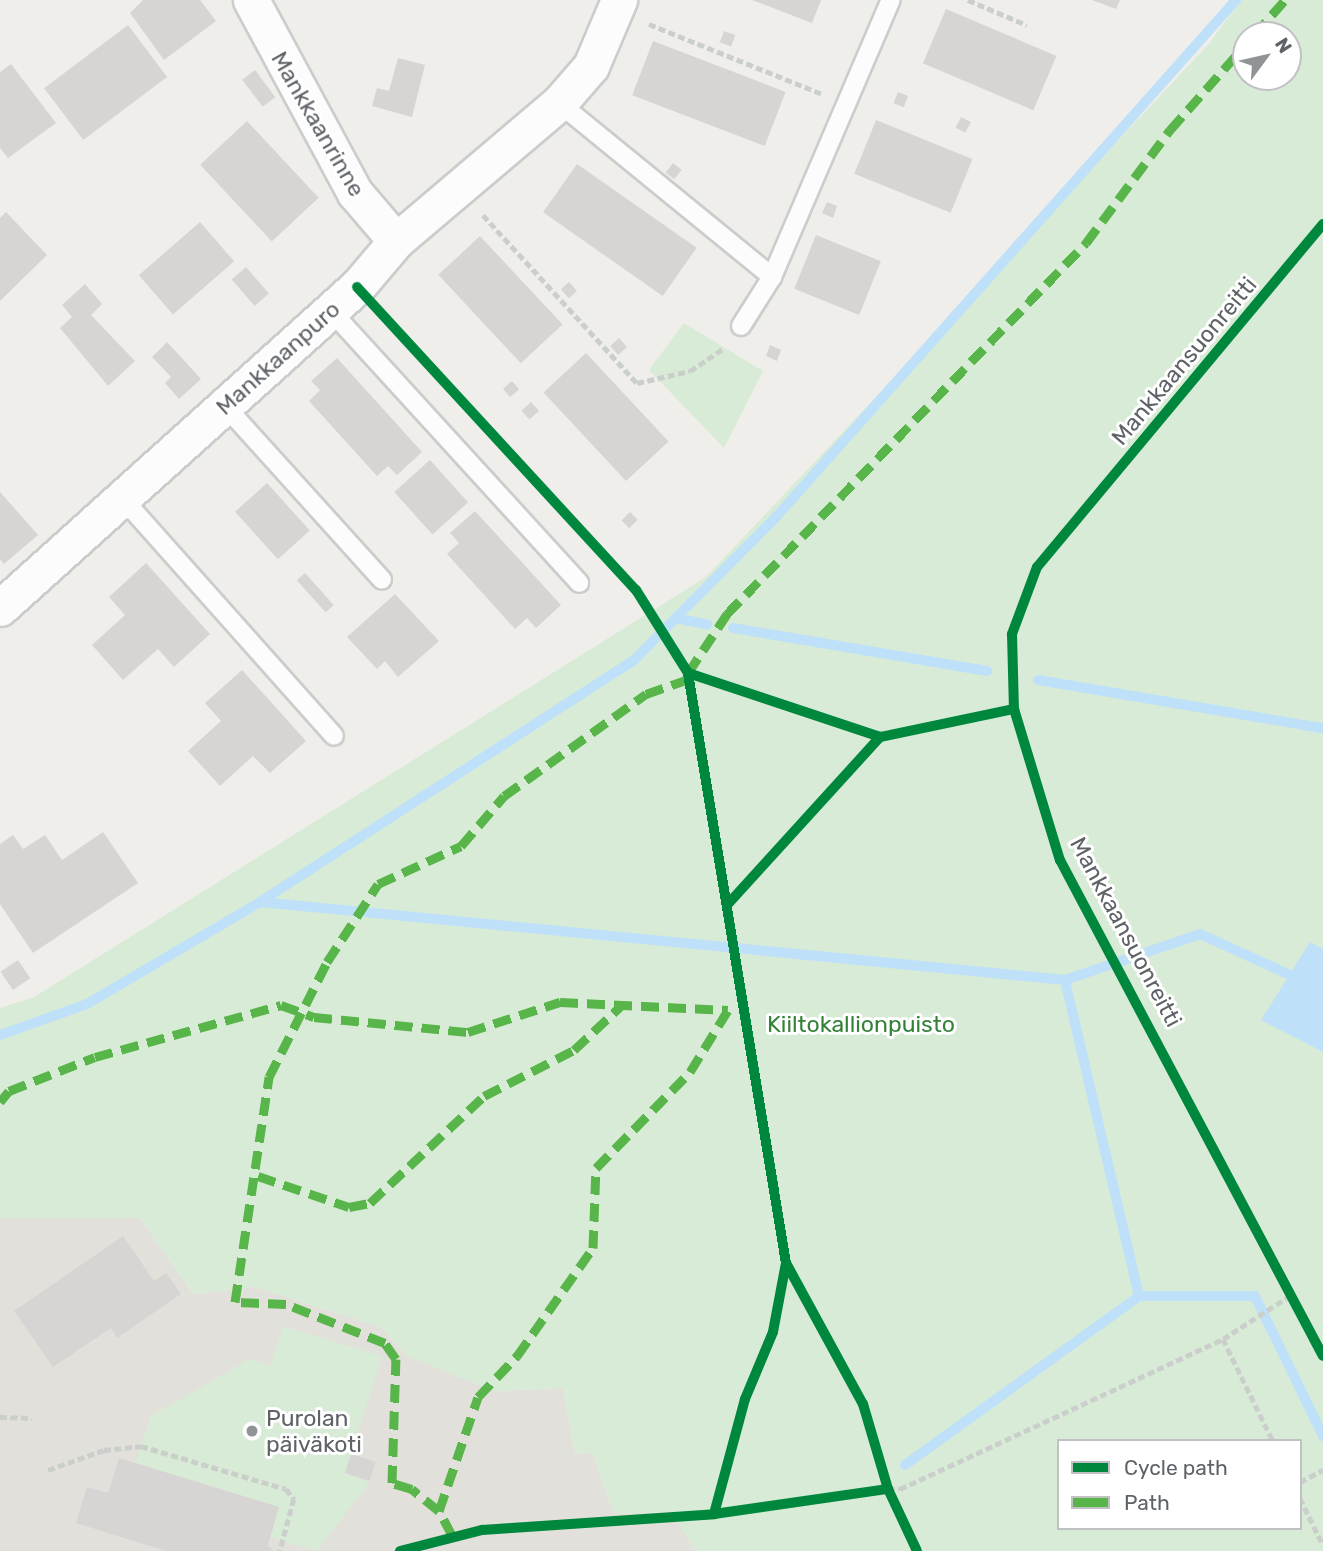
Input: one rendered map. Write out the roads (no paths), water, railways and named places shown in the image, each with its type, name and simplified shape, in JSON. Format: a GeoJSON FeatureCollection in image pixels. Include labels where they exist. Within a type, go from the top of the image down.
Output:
{"type":"FeatureCollection","features":[{"type":"Feature","properties":{"kind":"street","name":"Mankkaanrinne"},"geometry":{"type":"LineString","coordinates":[[251,0],[355,193],[396,241]]}},
{"type":"Feature","properties":{"kind":"street","name":"Mankkaanpuro"},"geometry":{"type":"LineString","coordinates":[[0,608],[331,310],[396,241],[559,103],[591,66],[617,5]]}},
{"type":"Feature","properties":{"kind":"lane"},"geometry":{"type":"LineString","coordinates":[[741,326],[772,277],[891,0]]}},
{"type":"Feature","properties":{"kind":"lane"},"geometry":{"type":"LineString","coordinates":[[559,103],[772,277]]}},
{"type":"Feature","properties":{"kind":"lane"},"geometry":{"type":"LineString","coordinates":[[331,310],[579,583]]}},
{"type":"Feature","properties":{"kind":"lane"},"geometry":{"type":"LineString","coordinates":[[225,406],[382,580]]}},
{"type":"Feature","properties":{"kind":"lane"},"geometry":{"type":"LineString","coordinates":[[122,499],[334,736]]}},
{"type":"Feature","properties":{"kind":"water"},"geometry":{"type":"Polygon","coordinates":[[[1310,942],[1323,949],[1323,1052],[1261,1020],[1310,942]]]}},
{"type":"Feature","properties":{"kind":"waterway"},"geometry":{"type":"LineString","coordinates":[[0,1035],[87,1004],[260,902],[635,659],[777,516],[1236,0]]}},
{"type":"Feature","properties":{"kind":"waterway"},"geometry":{"type":"LineString","coordinates":[[675,618],[707,624]]}},
{"type":"Feature","properties":{"kind":"waterway"},"geometry":{"type":"LineString","coordinates":[[733,628],[987,671]]}},
{"type":"Feature","properties":{"kind":"waterway"},"geometry":{"type":"LineString","coordinates":[[1038,680],[1323,728]]}},
{"type":"Feature","properties":{"kind":"waterway"},"geometry":{"type":"LineString","coordinates":[[260,902],[1065,980],[1200,934],[1323,990]]}},
{"type":"Feature","properties":{"kind":"waterway"},"geometry":{"type":"LineString","coordinates":[[905,1465],[1139,1296],[1065,980]]}},
{"type":"Feature","properties":{"kind":"waterway"},"geometry":{"type":"LineString","coordinates":[[1139,1296],[1255,1296],[1323,1436]]}},
{"type":"Feature","properties":{"kind":"place","name":"Purolan päiväkoti"},"geometry":{"type":"Point","coordinates":[252,1431]}},
{"type":"Feature","properties":{"kind":"park label","name":"Kiiltokallionpuisto"},"geometry":{"type":"Point","coordinates":[861,1024]}}]}
